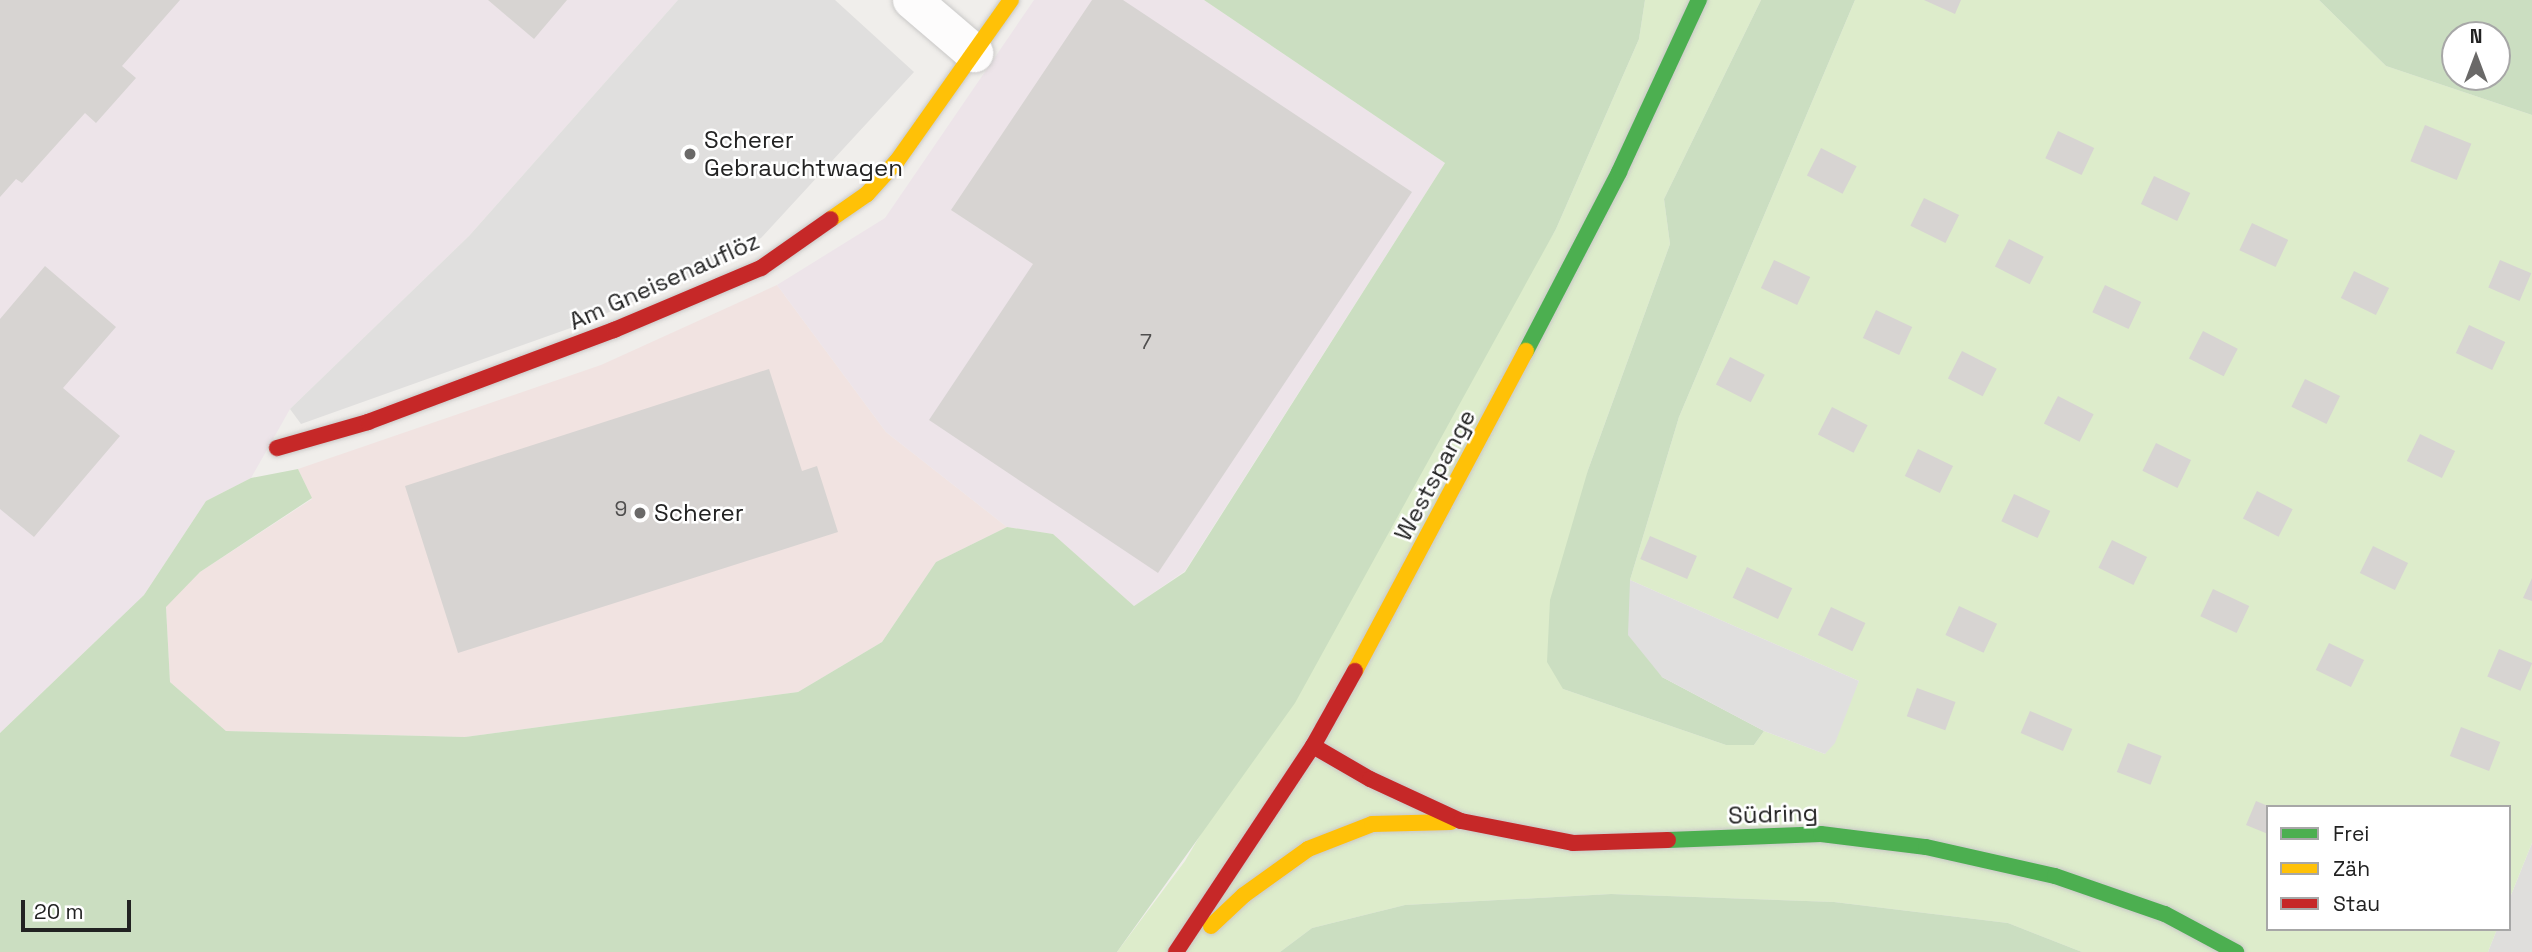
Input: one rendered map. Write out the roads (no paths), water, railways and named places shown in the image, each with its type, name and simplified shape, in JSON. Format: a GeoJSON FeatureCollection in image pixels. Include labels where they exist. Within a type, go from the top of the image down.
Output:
{"type":"FeatureCollection","features":[{"type":"Feature","properties":{"kind":"street"},"geometry":{"type":"LineString","coordinates":[[912,0],[974,53]]}},
{"type":"Feature","properties":{"kind":"street","name":"Am Gneisenauflöz"},"geometry":{"type":"LineString","coordinates":[[277,448],[394,413],[614,330],[761,268],[867,194],[1011,0]]}},
{"type":"Feature","properties":{"kind":"street","name":"Westspange"},"geometry":{"type":"LineString","coordinates":[[1176,952],[1312,746],[1441,516],[1619,172],[1699,0]]}},
{"type":"Feature","properties":{"kind":"street","name":"Südring"},"geometry":{"type":"LineString","coordinates":[[1312,746],[1370,779],[1461,821],[1573,844],[1821,834],[1926,846],[2055,876],[2165,914],[2236,952]]}},
{"type":"Feature","properties":{"kind":"street"},"geometry":{"type":"LineString","coordinates":[[1185,952],[1244,895],[1308,849],[1372,824],[1461,821]]}},
{"type":"Feature","properties":{"kind":"place","name":"Scherer Gebrauchtwagen"},"geometry":{"type":"Point","coordinates":[690,154]}},
{"type":"Feature","properties":{"kind":"place","name":"Scherer"},"geometry":{"type":"Point","coordinates":[640,513]}}]}
